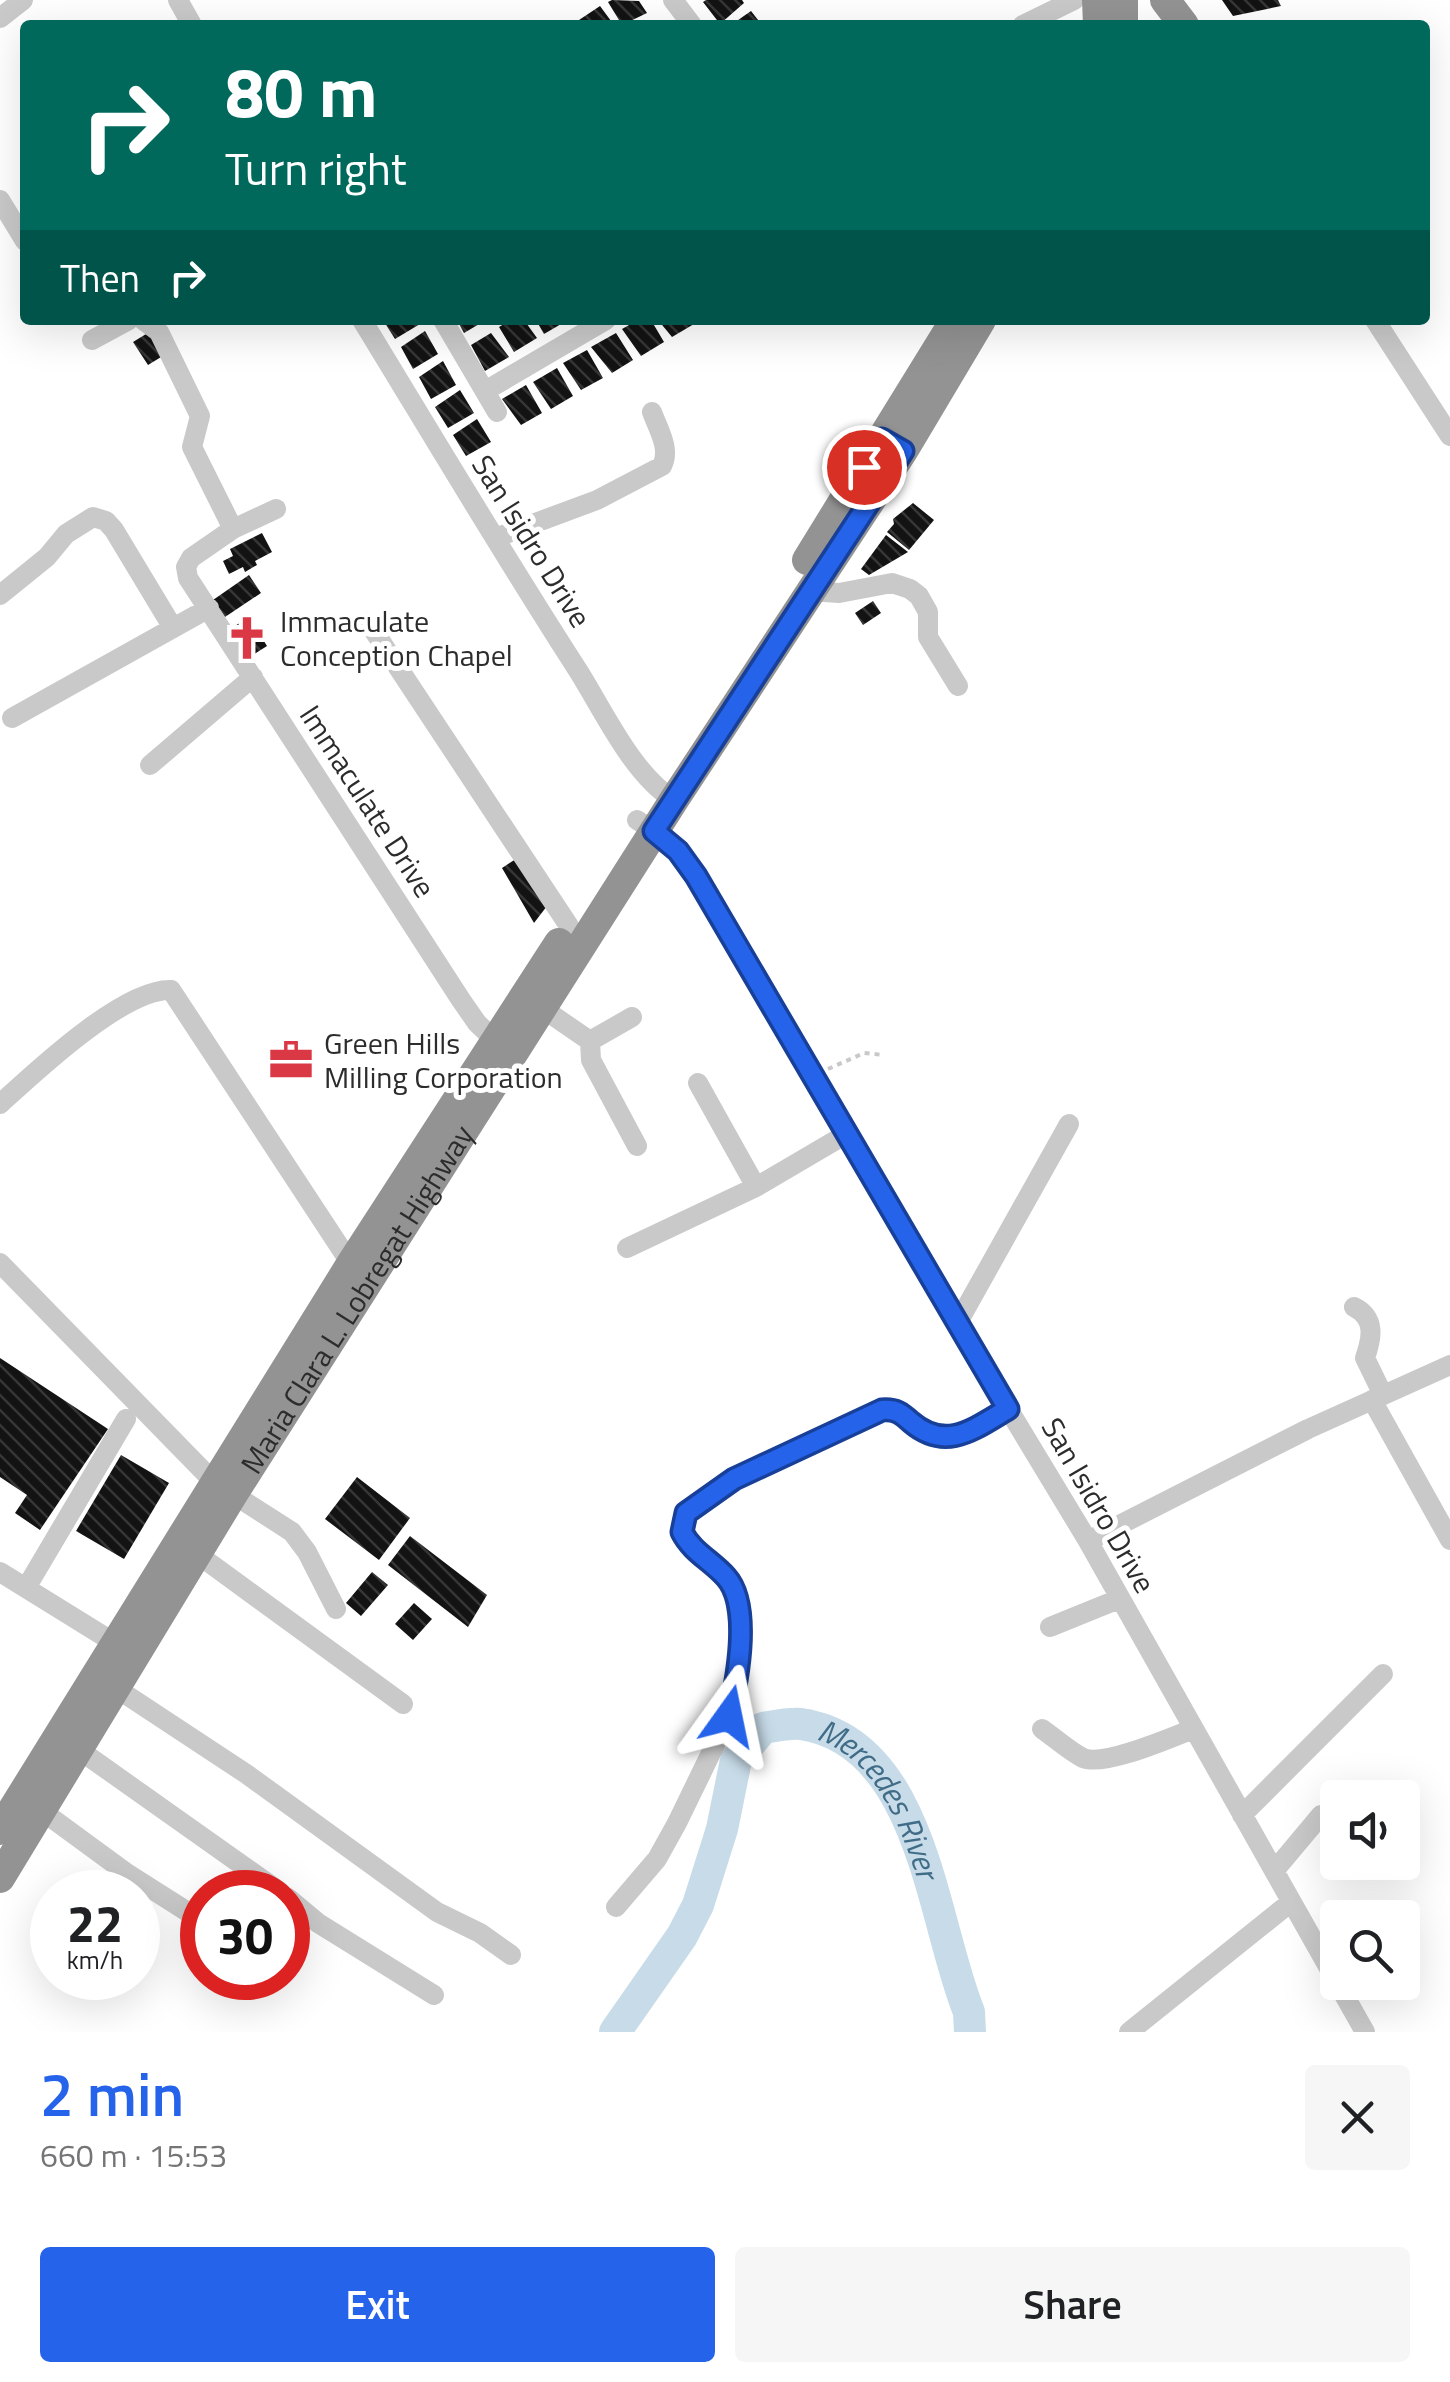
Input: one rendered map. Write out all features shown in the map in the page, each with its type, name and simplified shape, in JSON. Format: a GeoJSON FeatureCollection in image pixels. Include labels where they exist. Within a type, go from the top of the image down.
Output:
{"type":"FeatureCollection","features":[{"type":"Feature","properties":{"kind":"highway"},"geometry":{"type":"LineString","coordinates":[[1108,19],[1123,0]]}},
{"type":"Feature","properties":{"kind":"highway"},"geometry":{"type":"LineString","coordinates":[[1165,0],[1180,20]]}},
{"type":"Feature","properties":{"kind":"highway","name":"Maria Clara L. Lobregat Highway"},"geometry":{"type":"LineString","coordinates":[[666,794],[810,591],[892,445],[952,325]]}},
{"type":"Feature","properties":{"kind":"highway","name":"Maria Clara L. Lobregat Highway"},"geometry":{"type":"LineString","coordinates":[[504,1048],[542,1008],[794,581],[977,325]]}},
{"type":"Feature","properties":{"kind":"highway","name":"Maria Clara L. Lobregat Highway"},"geometry":{"type":"LineString","coordinates":[[14,1813],[78,1749],[116,1688],[126,1650],[224,1488],[504,1048],[570,926],[646,826]]}},
{"type":"Feature","properties":{"kind":"highway","name":"Maria Clara L. Lobregat Highway"},"geometry":{"type":"LineString","coordinates":[[0,1878],[14,1813],[196,1553],[224,1488]]}},
{"type":"Feature","properties":{"kind":"street"},"geometry":{"type":"LineString","coordinates":[[0,18],[24,0]]}},
{"type":"Feature","properties":{"kind":"street"},"geometry":{"type":"LineString","coordinates":[[1033,20],[1074,0]]}},
{"type":"Feature","properties":{"kind":"street"},"geometry":{"type":"LineString","coordinates":[[0,200],[20,233]]}},
{"type":"Feature","properties":{"kind":"street"},"geometry":{"type":"LineString","coordinates":[[92,340],[120,325]]}},
{"type":"Feature","properties":{"kind":"street"},"geometry":{"type":"LineString","coordinates":[[150,325],[159,332],[200,416],[192,447],[233,529],[276,509]]}},
{"type":"Feature","properties":{"kind":"street","name":"San Isidro Drive"},"geometry":{"type":"LineString","coordinates":[[365,325],[631,754],[666,794]]}},
{"type":"Feature","properties":{"kind":"street"},"geometry":{"type":"LineString","coordinates":[[446,325],[497,412]]}},
{"type":"Feature","properties":{"kind":"street"},"geometry":{"type":"LineString","coordinates":[[485,391],[597,325]]}},
{"type":"Feature","properties":{"kind":"street"},"geometry":{"type":"LineString","coordinates":[[1379,325],[1450,436]]}},
{"type":"Feature","properties":{"kind":"street"},"geometry":{"type":"LineString","coordinates":[[495,538],[597,500],[662,466],[666,448],[652,412]]}},
{"type":"Feature","properties":{"kind":"street"},"geometry":{"type":"LineString","coordinates":[[0,594],[47,557],[66,534],[93,517],[100,518],[114,530],[173,628]]}},
{"type":"Feature","properties":{"kind":"street","name":"Immaculate Drive"},"geometry":{"type":"LineString","coordinates":[[233,529],[191,558],[186,567],[188,578],[461,1000],[504,1048]]}},
{"type":"Feature","properties":{"kind":"street"},"geometry":{"type":"LineString","coordinates":[[810,591],[839,593],[892,583],[910,588],[928,612],[928,638],[958,686]]}},
{"type":"Feature","properties":{"kind":"street"},"geometry":{"type":"LineString","coordinates":[[12,718],[209,608]]}},
{"type":"Feature","properties":{"kind":"street"},"geometry":{"type":"LineString","coordinates":[[368,622],[570,926]]}},
{"type":"Feature","properties":{"kind":"street"},"geometry":{"type":"LineString","coordinates":[[150,765],[254,677]]}},
{"type":"Feature","properties":{"kind":"street","name":"San Isidro Drive"},"geometry":{"type":"LineString","coordinates":[[646,826],[678,851],[696,876],[1088,1541],[1365,2032]]}},
{"type":"Feature","properties":{"kind":"street"},"geometry":{"type":"LineString","coordinates":[[4,1092],[145,993],[171,990],[361,1270]]}},
{"type":"Feature","properties":{"kind":"street"},"geometry":{"type":"LineString","coordinates":[[542,1008],[590,1041]]}},
{"type":"Feature","properties":{"kind":"street"},"geometry":{"type":"LineString","coordinates":[[590,1041],[632,1017]]}},
{"type":"Feature","properties":{"kind":"street"},"geometry":{"type":"LineString","coordinates":[[590,1041],[590,1060],[637,1146]]}},
{"type":"Feature","properties":{"kind":"street"},"geometry":{"type":"LineString","coordinates":[[698,1083],[756,1186]]}},
{"type":"Feature","properties":{"kind":"street"},"geometry":{"type":"LineString","coordinates":[[957,1324],[1069,1124]]}},
{"type":"Feature","properties":{"kind":"street"},"geometry":{"type":"LineString","coordinates":[[627,1248],[756,1186],[848,1133]]}},
{"type":"Feature","properties":{"kind":"street"},"geometry":{"type":"LineString","coordinates":[[0,1263],[224,1488],[292,1532],[307,1552],[336,1609]]}},
{"type":"Feature","properties":{"kind":"street"},"geometry":{"type":"LineString","coordinates":[[1354,1307],[1368,1320],[1372,1340],[1365,1358],[1377,1398],[1450,1540]]}},
{"type":"Feature","properties":{"kind":"street"},"geometry":{"type":"LineString","coordinates":[[1088,1541],[1308,1429],[1450,1364]]}},
{"type":"Feature","properties":{"kind":"street"},"geometry":{"type":"LineString","coordinates":[[616,1907],[657,1859],[677,1823],[729,1716],[739,1669],[742,1644],[734,1589],[728,1578],[687,1543],[682,1532],[686,1513],[734,1479],[882,1410],[898,1411],[929,1435],[945,1439],[1008,1409]]}},
{"type":"Feature","properties":{"kind":"street"},"geometry":{"type":"LineString","coordinates":[[26,1588],[126,1419]]}},
{"type":"Feature","properties":{"kind":"street"},"geometry":{"type":"LineString","coordinates":[[196,1553],[403,1704]]}},
{"type":"Feature","properties":{"kind":"street"},"geometry":{"type":"LineString","coordinates":[[0,1572],[126,1650]]}},
{"type":"Feature","properties":{"kind":"street"},"geometry":{"type":"LineString","coordinates":[[1050,1627],[1119,1599]]}},
{"type":"Feature","properties":{"kind":"street"},"geometry":{"type":"LineString","coordinates":[[1242,1816],[1383,1674]]}},
{"type":"Feature","properties":{"kind":"street"},"geometry":{"type":"LineString","coordinates":[[116,1688],[244,1773],[438,1912],[511,1954]]}},
{"type":"Feature","properties":{"kind":"street"},"geometry":{"type":"LineString","coordinates":[[1042,1729],[1083,1758],[1096,1760],[1192,1729]]}},
{"type":"Feature","properties":{"kind":"street"},"geometry":{"type":"LineString","coordinates":[[78,1749],[249,1870]]}},
{"type":"Feature","properties":{"kind":"street"},"geometry":{"type":"LineString","coordinates":[[14,1813],[128,1874],[180,1907]]}},
{"type":"Feature","properties":{"kind":"street"},"geometry":{"type":"LineString","coordinates":[[1274,1871],[1320,1816]]}},
{"type":"Feature","properties":{"kind":"street"},"geometry":{"type":"LineString","coordinates":[[1129,2032],[1291,1902]]}},
{"type":"Feature","properties":{"kind":"street"},"geometry":{"type":"LineString","coordinates":[[310,1916],[434,1995]]}},
{"type":"Feature","properties":{"kind":"path"},"geometry":{"type":"LineString","coordinates":[[815,1076],[864,1052],[883,1055]]}},
{"type":"Feature","properties":{"kind":"building"},"geometry":{"type":"Polygon","coordinates":[[[1222,0],[1278,0],[1281,6],[1233,16],[1222,0]]]}},
{"type":"Feature","properties":{"kind":"building"},"geometry":{"type":"Polygon","coordinates":[[[639,1],[647,13],[632,20],[619,20],[608,2],[639,1]]]}},
{"type":"Feature","properties":{"kind":"building"},"geometry":{"type":"Polygon","coordinates":[[[703,2],[744,3],[725,20],[717,20],[703,2]]]}},
{"type":"Feature","properties":{"kind":"building"},"geometry":{"type":"Polygon","coordinates":[[[600,6],[610,20],[579,20],[600,6]]]}},
{"type":"Feature","properties":{"kind":"building"},"geometry":{"type":"Polygon","coordinates":[[[751,11],[758,20],[738,20],[751,11]]]}},
{"type":"Feature","properties":{"kind":"building"},"geometry":{"type":"Polygon","coordinates":[[[386,325],[418,325],[395,339],[386,325]]]}},
{"type":"Feature","properties":{"kind":"building"},"geometry":{"type":"Polygon","coordinates":[[[460,325],[478,325],[464,333],[460,325]]]}},
{"type":"Feature","properties":{"kind":"building"},"geometry":{"type":"Polygon","coordinates":[[[528,325],[537,338],[514,352],[499,327],[528,325]]]}},
{"type":"Feature","properties":{"kind":"building"},"geometry":{"type":"Polygon","coordinates":[[[539,325],[559,325],[544,334],[539,325]]]}},
{"type":"Feature","properties":{"kind":"building"},"geometry":{"type":"Polygon","coordinates":[[[629,325],[654,325],[664,342],[641,356],[622,329],[629,325]]]}},
{"type":"Feature","properties":{"kind":"building"},"geometry":{"type":"Polygon","coordinates":[[[662,325],[692,325],[672,337],[662,325]]]}},
{"type":"Feature","properties":{"kind":"building"},"geometry":{"type":"Polygon","coordinates":[[[151,331],[166,354],[148,365],[133,342],[151,331]]]}},
{"type":"Feature","properties":{"kind":"building"},"geometry":{"type":"Polygon","coordinates":[[[425,331],[438,354],[413,369],[401,347],[425,331]]]}},
{"type":"Feature","properties":{"kind":"building"},"geometry":{"type":"Polygon","coordinates":[[[491,333],[509,357],[485,371],[471,345],[491,333]]]}},
{"type":"Feature","properties":{"kind":"building"},"geometry":{"type":"Polygon","coordinates":[[[616,333],[633,360],[612,373],[591,347],[616,333]]]}},
{"type":"Feature","properties":{"kind":"building"},"geometry":{"type":"Polygon","coordinates":[[[587,350],[603,378],[581,390],[563,363],[587,350]]]}},
{"type":"Feature","properties":{"kind":"building"},"geometry":{"type":"Polygon","coordinates":[[[443,361],[456,385],[431,399],[419,377],[443,361]]]}},
{"type":"Feature","properties":{"kind":"building"},"geometry":{"type":"Polygon","coordinates":[[[557,368],[573,396],[551,409],[533,382],[557,368]]]}},
{"type":"Feature","properties":{"kind":"building"},"geometry":{"type":"Polygon","coordinates":[[[526,385],[542,413],[521,425],[502,399],[526,385]]]}},
{"type":"Feature","properties":{"kind":"building"},"geometry":{"type":"Polygon","coordinates":[[[460,390],[474,413],[448,428],[435,407],[460,390]]]}},
{"type":"Feature","properties":{"kind":"building"},"geometry":{"type":"Polygon","coordinates":[[[477,419],[491,442],[466,456],[453,435],[477,419]]]}},
{"type":"Feature","properties":{"kind":"building"},"geometry":{"type":"Polygon","coordinates":[[[913,503],[934,520],[909,550],[887,532],[894,524],[893,519],[913,503]]]}},
{"type":"Feature","properties":{"kind":"building"},"geometry":{"type":"Polygon","coordinates":[[[262,533],[272,552],[245,572],[243,567],[229,574],[223,561],[233,556],[230,549],[262,533]]]}},
{"type":"Feature","properties":{"kind":"building"},"geometry":{"type":"Polygon","coordinates":[[[886,535],[908,552],[869,575],[861,569],[886,535]]]}},
{"type":"Feature","properties":{"kind":"building"},"geometry":{"type":"Polygon","coordinates":[[[249,575],[261,593],[225,617],[213,600],[249,575]]]}},
{"type":"Feature","properties":{"kind":"building"},"geometry":{"type":"Polygon","coordinates":[[[873,601],[881,613],[863,625],[855,613],[873,601]]]}},
{"type":"Feature","properties":{"kind":"building","name":"Immaculate Conception Chapel"},"geometry":{"type":"Polygon","coordinates":[[[249,617],[267,646],[245,660],[227,631],[249,617]]]}},
{"type":"Feature","properties":{"kind":"building"},"geometry":{"type":"Polygon","coordinates":[[[519,857],[547,906],[534,923],[502,868],[519,857]]]}},
{"type":"Feature","properties":{"kind":"building"},"geometry":{"type":"Polygon","coordinates":[[[0,1358],[108,1429],[40,1530],[15,1513],[27,1495],[0,1477],[0,1358]]]}},
{"type":"Feature","properties":{"kind":"building"},"geometry":{"type":"Polygon","coordinates":[[[121,1455],[169,1483],[124,1559],[76,1531],[121,1455]]]}},
{"type":"Feature","properties":{"kind":"building"},"geometry":{"type":"Polygon","coordinates":[[[357,1477],[410,1518],[379,1560],[325,1519],[357,1477]]]}},
{"type":"Feature","properties":{"kind":"building"},"geometry":{"type":"Polygon","coordinates":[[[410,1536],[487,1595],[468,1627],[388,1565],[410,1536]]]}},
{"type":"Feature","properties":{"kind":"building"},"geometry":{"type":"Polygon","coordinates":[[[372,1572],[388,1585],[361,1616],[346,1603],[372,1572]]]}},
{"type":"Feature","properties":{"kind":"building"},"geometry":{"type":"Polygon","coordinates":[[[414,1603],[432,1619],[413,1640],[395,1624],[414,1603]]]}},
{"type":"Feature","properties":{"kind":"waterway","name":"Mercedes River"},"geometry":{"type":"LineString","coordinates":[[615,2032],[682,1936],[698,1905],[722,1829],[736,1760],[763,1728],[796,1724],[842,1738],[874,1764],[898,1799],[932,1886],[969,2012],[970,2032]]}},
{"type":"Feature","properties":{"kind":"place","name":"Immaculate Conception Chapel"},"geometry":{"type":"Point","coordinates":[247,638]}},
{"type":"Feature","properties":{"kind":"place","name":"Green Hills Milling Corporation"},"geometry":{"type":"Point","coordinates":[291,1060]}},
{"type":"Feature","properties":{"kind":"route"},"geometry":{"type":"LineString","coordinates":[[729,1716],[742,1644],[734,1589],[728,1578],[687,1543],[682,1532],[686,1513],[734,1479],[882,1410],[898,1411],[929,1435],[945,1439],[1008,1409],[696,876],[678,851],[654,831],[903,451],[882,439],[864,467]]}}]}
